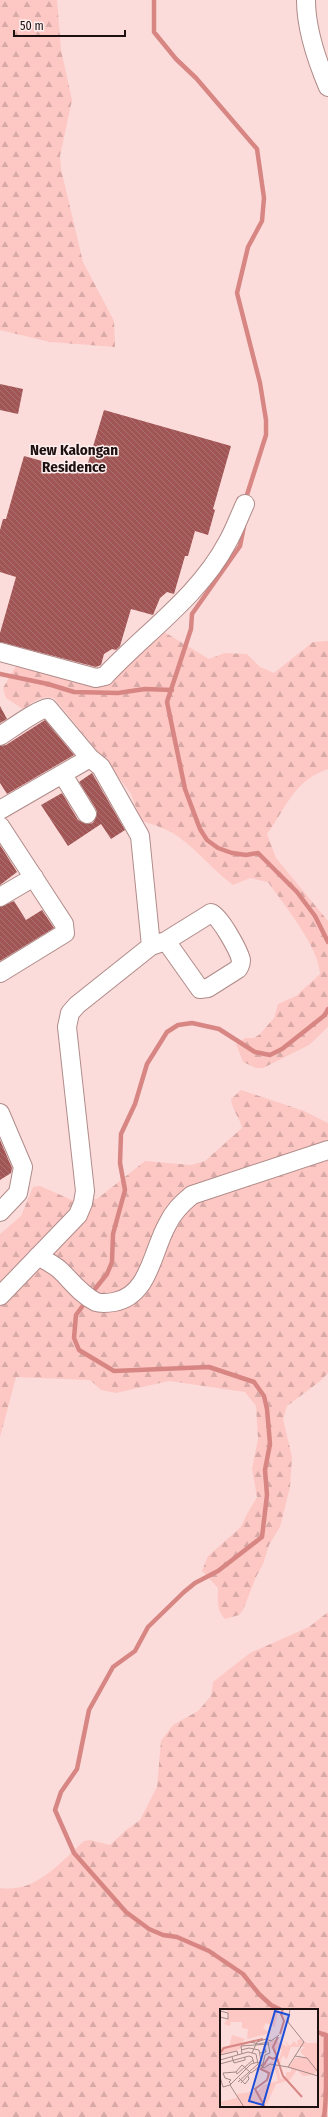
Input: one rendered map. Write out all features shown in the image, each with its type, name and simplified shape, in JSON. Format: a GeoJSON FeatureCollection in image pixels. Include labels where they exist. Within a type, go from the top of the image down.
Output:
{"type":"FeatureCollection","features":[{"type":"Feature","properties":{"kind":"street"},"geometry":{"type":"LineString","coordinates":[[306,0],[311,36],[320,69],[328,87]]}},
{"type":"Feature","properties":{"kind":"street"},"geometry":{"type":"LineString","coordinates":[[0,652],[96,678],[105,676],[180,603],[209,571],[227,543],[244,504]]}},
{"type":"Feature","properties":{"kind":"street"},"geometry":{"type":"LineString","coordinates":[[0,736],[27,720],[41,709],[48,708],[90,758],[101,767],[140,836],[158,944],[77,1005],[70,1013],[67,1027],[85,1191],[83,1203],[78,1215],[0,1296]]}},
{"type":"Feature","properties":{"kind":"street"},"geometry":{"type":"LineString","coordinates":[[0,810],[63,775],[90,758]]}},
{"type":"Feature","properties":{"kind":"street"},"geometry":{"type":"LineString","coordinates":[[63,775],[87,814]]}},
{"type":"Feature","properties":{"kind":"street"},"geometry":{"type":"LineString","coordinates":[[0,826],[64,924],[65,933],[0,973]]}},
{"type":"Feature","properties":{"kind":"street"},"geometry":{"type":"LineString","coordinates":[[0,897],[34,877]]}},
{"type":"Feature","properties":{"kind":"street"},"geometry":{"type":"LineString","coordinates":[[0,1112],[23,1167],[18,1193],[0,1212]]}},
{"type":"Feature","properties":{"kind":"street"},"geometry":{"type":"LineString","coordinates":[[38,1256],[60,1270],[91,1299],[106,1304],[130,1297],[146,1276],[166,1226],[179,1205],[192,1195],[220,1184],[328,1150]]}},
{"type":"Feature","properties":{"kind":"green space"},"geometry":{"type":"Polygon","coordinates":[[[0,0],[57,0],[61,50],[72,100],[60,156],[61,169],[83,262],[114,321],[115,347],[50,342],[0,330],[0,0]]]}},
{"type":"Feature","properties":{"kind":"green space"},"geometry":{"type":"Polygon","coordinates":[[[151,624],[209,659],[225,653],[247,654],[260,667],[274,673],[313,642],[328,641],[328,769],[316,774],[299,788],[267,834],[276,858],[328,921],[328,1027],[309,1045],[263,1068],[256,1068],[243,1062],[236,1044],[245,1038],[254,1038],[260,1034],[274,1018],[278,1004],[296,996],[320,974],[314,951],[300,926],[268,882],[250,878],[233,885],[180,838],[166,830],[141,821],[131,794],[54,698],[41,698],[23,709],[6,698],[3,688],[16,666],[100,685],[151,624]]]}},
{"type":"Feature","properties":{"kind":"green space"},"geometry":{"type":"Polygon","coordinates":[[[241,1090],[304,1111],[328,1123],[328,1373],[319,1382],[287,1406],[283,1419],[292,1457],[290,1487],[280,1527],[269,1545],[263,1564],[256,1577],[243,1610],[239,1615],[225,1619],[219,1608],[218,1588],[202,1571],[208,1556],[241,1527],[257,1497],[252,1469],[258,1439],[256,1406],[245,1392],[169,1381],[116,1393],[101,1390],[90,1380],[16,1377],[0,1437],[0,1234],[21,1216],[33,1187],[40,1186],[72,1200],[97,1199],[145,1161],[191,1165],[205,1161],[242,1128],[231,1099],[241,1090]]]}},
{"type":"Feature","properties":{"kind":"green space"},"geometry":{"type":"Polygon","coordinates":[[[328,1612],[328,2117],[0,2117],[0,1888],[25,1886],[36,1881],[56,1867],[84,1841],[90,1840],[110,1845],[140,1820],[157,1787],[161,1741],[173,1725],[198,1711],[211,1696],[213,1682],[250,1653],[309,1627],[328,1612]]]}},
{"type":"Feature","properties":{"kind":"building"},"geometry":{"type":"Polygon","coordinates":[[[0,384],[23,389],[18,414],[0,410],[0,384]]]}},
{"type":"Feature","properties":{"kind":"building"},"geometry":{"type":"Polygon","coordinates":[[[104,410],[231,446],[213,509],[215,510],[208,535],[195,531],[188,556],[185,556],[174,594],[167,592],[160,598],[153,615],[131,609],[120,646],[116,650],[112,649],[104,654],[101,665],[96,667],[0,642],[0,633],[16,577],[0,572],[0,530],[3,519],[6,519],[24,456],[85,473],[104,410]]]}},
{"type":"Feature","properties":{"kind":"building"},"geometry":{"type":"Polygon","coordinates":[[[0,706],[7,719],[0,723],[0,706]]]}},
{"type":"Feature","properties":{"kind":"building"},"geometry":{"type":"Polygon","coordinates":[[[45,720],[74,755],[7,794],[0,783],[0,746],[6,745],[45,720]]]}},
{"type":"Feature","properties":{"kind":"building"},"geometry":{"type":"Polygon","coordinates":[[[92,773],[125,830],[111,839],[101,824],[68,846],[41,805],[62,793],[78,820],[87,824],[93,823],[97,814],[96,809],[79,782],[92,773]]]}},
{"type":"Feature","properties":{"kind":"building"},"geometry":{"type":"Polygon","coordinates":[[[0,845],[17,872],[0,885],[0,845]]]}},
{"type":"Feature","properties":{"kind":"building"},"geometry":{"type":"Polygon","coordinates":[[[14,901],[26,920],[42,910],[54,928],[0,961],[0,907],[14,901]]]}},
{"type":"Feature","properties":{"kind":"building"},"geometry":{"type":"Polygon","coordinates":[[[0,1140],[12,1168],[11,1173],[0,1180],[0,1140]]]}},
{"type":"Feature","properties":{"kind":"waterway"},"geometry":{"type":"LineString","coordinates":[[154,0],[154,32],[176,59],[196,78],[257,149],[264,198],[262,221],[248,247],[237,293],[260,383],[266,420],[266,435],[245,501]]}},
{"type":"Feature","properties":{"kind":"waterway"},"geometry":{"type":"LineString","coordinates":[[244,526],[240,546],[192,614],[191,629],[167,702],[185,789],[200,829],[207,840],[218,848],[232,853],[246,855],[258,853],[297,892],[315,916],[328,942]]}},
{"type":"Feature","properties":{"kind":"waterway"},"geometry":{"type":"LineString","coordinates":[[0,674],[48,684],[74,692],[118,693],[145,689],[172,690]]}},
{"type":"Feature","properties":{"kind":"waterway"},"geometry":{"type":"LineString","coordinates":[[91,1294],[107,1274],[112,1262],[113,1234],[125,1190],[120,1163],[121,1134],[135,1104],[147,1064],[167,1032],[178,1025],[192,1023],[219,1029],[255,1052],[270,1055],[282,1049],[325,1015],[328,1009]]}},
{"type":"Feature","properties":{"kind":"waterway"},"geometry":{"type":"LineString","coordinates":[[87,1300],[76,1315],[74,1338],[79,1350],[114,1371],[209,1367],[254,1382],[264,1396],[267,1409],[270,1444],[265,1470],[267,1495],[262,1537],[218,1571],[195,1583],[184,1592],[148,1627],[135,1651],[113,1667],[89,1710],[77,1769],[61,1792],[55,1810],[74,1853],[126,1912],[149,1929],[163,1935],[177,1937],[209,1951],[243,1974],[259,1994],[271,2005],[279,2009]]}},
{"type":"Feature","properties":{"kind":"waterway"},"geometry":{"type":"LineString","coordinates":[[318,2032],[328,2036]]}},
{"type":"Feature","properties":{"kind":"waterway"},"geometry":{"type":"LineString","coordinates":[[324,2117],[326,2087],[326,2035]]}},
{"type":"Feature","properties":{"kind":"district","name":"New Kalongan Residence"},"geometry":{"type":"Point","coordinates":[74,458]}}]}
